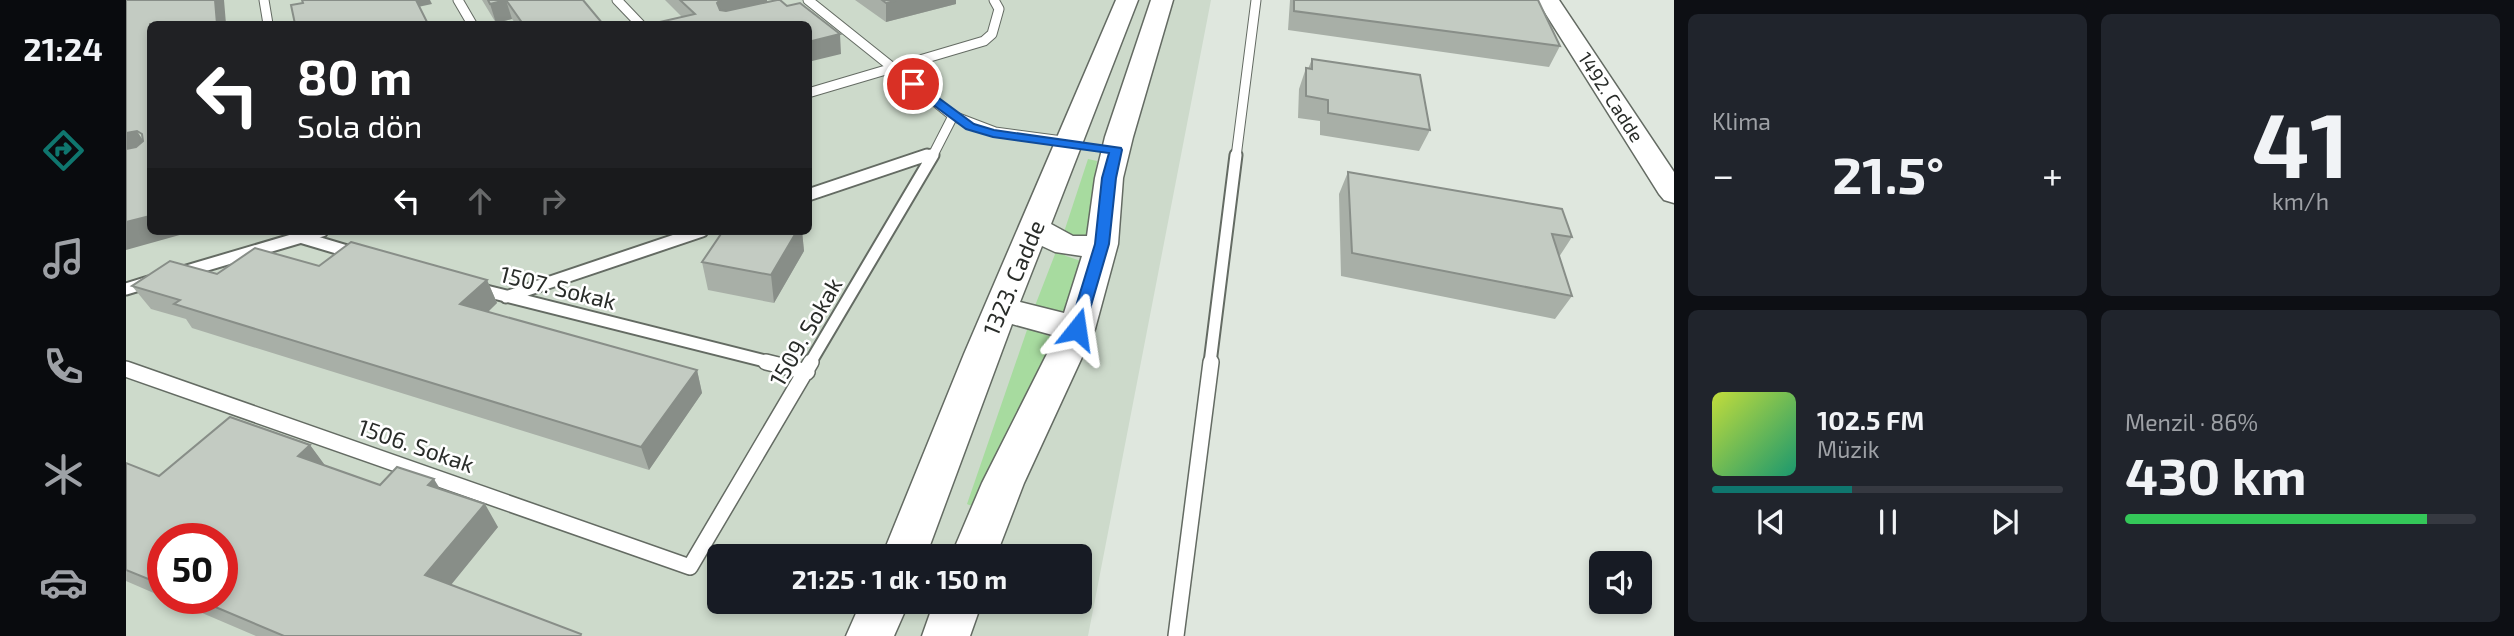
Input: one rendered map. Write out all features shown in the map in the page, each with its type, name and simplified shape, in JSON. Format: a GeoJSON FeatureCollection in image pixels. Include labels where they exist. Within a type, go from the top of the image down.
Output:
{"type":"FeatureCollection","features":[{"type":"Feature","properties":{"kind":"main road","name":"1323. Cadde"},"geometry":{"type":"LineString","coordinates":[[909,544],[1000,309],[1127,0]]}},
{"type":"Feature","properties":{"kind":"main road"},"geometry":{"type":"LineString","coordinates":[[979,544],[1008,473],[1077,329],[1102,244],[1109,178],[1116,150],[1162,0]]}},
{"type":"Feature","properties":{"kind":"main road","name":"1492. Cadde"},"geometry":{"type":"LineString","coordinates":[[1548,0],[1674,194]]}},
{"type":"Feature","properties":{"kind":"main road"},"geometry":{"type":"LineString","coordinates":[[1070,142],[1116,150]]}},
{"type":"Feature","properties":{"kind":"main road"},"geometry":{"type":"LineString","coordinates":[[1035,227],[1057,243],[1079,248],[1102,244]]}},
{"type":"Feature","properties":{"kind":"main road"},"geometry":{"type":"LineString","coordinates":[[1000,309],[1077,329]]}},
{"type":"Feature","properties":{"kind":"main road"},"geometry":{"type":"LineString","coordinates":[[870,636],[880,614]]}},
{"type":"Feature","properties":{"kind":"main road"},"geometry":{"type":"LineString","coordinates":[[946,636],[954,614]]}},
{"type":"Feature","properties":{"kind":"lane"},"geometry":{"type":"LineString","coordinates":[[264,0],[268,21]]}},
{"type":"Feature","properties":{"kind":"lane"},"geometry":{"type":"LineString","coordinates":[[458,0],[470,21]]}},
{"type":"Feature","properties":{"kind":"lane"},"geometry":{"type":"LineString","coordinates":[[617,0],[637,21]]}},
{"type":"Feature","properties":{"kind":"lane"},"geometry":{"type":"LineString","coordinates":[[812,92],[984,41],[992,34],[999,9],[994,0]]}},
{"type":"Feature","properties":{"kind":"lane"},"geometry":{"type":"LineString","coordinates":[[1176,636],[1256,0]]}},
{"type":"Feature","properties":{"kind":"lane"},"geometry":{"type":"LineString","coordinates":[[808,4],[953,116],[970,126],[993,133],[1070,142]]}},
{"type":"Feature","properties":{"kind":"lane","name":"1509. Sokak"},"geometry":{"type":"LineString","coordinates":[[690,567],[807,372],[953,116]]}},
{"type":"Feature","properties":{"kind":"lane"},"geometry":{"type":"LineString","coordinates":[[812,194],[934,153]]}},
{"type":"Feature","properties":{"kind":"lane"},"geometry":{"type":"LineString","coordinates":[[126,289],[307,235]]}},
{"type":"Feature","properties":{"kind":"lane"},"geometry":{"type":"LineString","coordinates":[[506,297],[690,235]]}},
{"type":"Feature","properties":{"kind":"lane"},"geometry":{"type":"LineString","coordinates":[[300,237],[364,256]]}},
{"type":"Feature","properties":{"kind":"lane","name":"1507. Sokak"},"geometry":{"type":"LineString","coordinates":[[467,286],[807,372]]}},
{"type":"Feature","properties":{"kind":"lane","name":"1506. Sokak"},"geometry":{"type":"LineString","coordinates":[[126,369],[690,567]]}},
{"type":"Feature","properties":{"kind":"shaded area"},"geometry":{"type":"Polygon","coordinates":[[[126,0],[1211,0],[1088,636],[126,636],[126,0]]]}},
{"type":"Feature","properties":{"kind":"green space"},"geometry":{"type":"Polygon","coordinates":[[[1088,159],[1097,161],[1088,238],[1082,242],[1064,232],[1088,159]]]}},
{"type":"Feature","properties":{"kind":"green space"},"geometry":{"type":"Polygon","coordinates":[[[1057,249],[1066,256],[1084,262],[1071,316],[1053,310],[1033,311],[1057,249]]]}},
{"type":"Feature","properties":{"kind":"green space"},"geometry":{"type":"Polygon","coordinates":[[[1033,329],[1053,338],[1053,343],[974,507],[967,504],[1027,330],[1033,329]]]}},
{"type":"Feature","properties":{"kind":"building"},"geometry":{"type":"Polygon","coordinates":[[[126,0],[215,0],[217,21],[147,21],[147,217],[126,222],[126,149],[136,147],[143,141],[142,134],[137,131],[126,133],[126,0]]]}},
{"type":"Feature","properties":{"kind":"building"},"geometry":{"type":"Polygon","coordinates":[[[302,0],[416,0],[426,21],[294,21],[291,5],[303,3],[302,0]]]}},
{"type":"Feature","properties":{"kind":"building"},"geometry":{"type":"Polygon","coordinates":[[[488,0],[506,0],[490,4],[488,0]]]}},
{"type":"Feature","properties":{"kind":"building"},"geometry":{"type":"Polygon","coordinates":[[[506,0],[583,0],[600,21],[521,21],[506,0]]]}},
{"type":"Feature","properties":{"kind":"building"},"geometry":{"type":"Polygon","coordinates":[[[680,0],[720,0],[717,3],[720,10],[726,11],[780,0],[787,6],[800,3],[840,34],[812,41],[812,21],[664,21],[695,14],[680,0]]]}},
{"type":"Feature","properties":{"kind":"building"},"geometry":{"type":"Polygon","coordinates":[[[1294,0],[1538,0],[1560,46],[1294,11],[1294,0]]]}},
{"type":"Feature","properties":{"kind":"building"},"geometry":{"type":"Polygon","coordinates":[[[1312,59],[1420,75],[1430,130],[1328,113],[1328,100],[1306,96],[1306,68],[1312,69],[1312,59]]]}},
{"type":"Feature","properties":{"kind":"building"},"geometry":{"type":"Polygon","coordinates":[[[1348,172],[1562,209],[1572,237],[1552,234],[1572,296],[1352,253],[1348,172]]]}},
{"type":"Feature","properties":{"kind":"building"},"geometry":{"type":"Polygon","coordinates":[[[720,235],[795,235],[771,275],[702,262],[720,235]]]}},
{"type":"Feature","properties":{"kind":"building"},"geometry":{"type":"Polygon","coordinates":[[[351,242],[487,280],[460,304],[697,370],[641,447],[174,304],[180,300],[132,286],[170,261],[217,274],[255,248],[319,266],[351,242]]]}},
{"type":"Feature","properties":{"kind":"building"},"geometry":{"type":"Polygon","coordinates":[[[230,417],[310,445],[298,456],[380,485],[397,467],[434,479],[428,485],[485,504],[425,575],[581,634],[284,636],[232,614],[238,614],[238,523],[147,523],[147,579],[126,570],[126,463],[159,476],[230,417]]]}},
{"type":"Feature","properties":{"kind":"route"},"geometry":{"type":"LineString","coordinates":[[913,84],[970,126],[993,133],[1116,150],[1109,178],[1102,244],[1077,329]]}}]}
